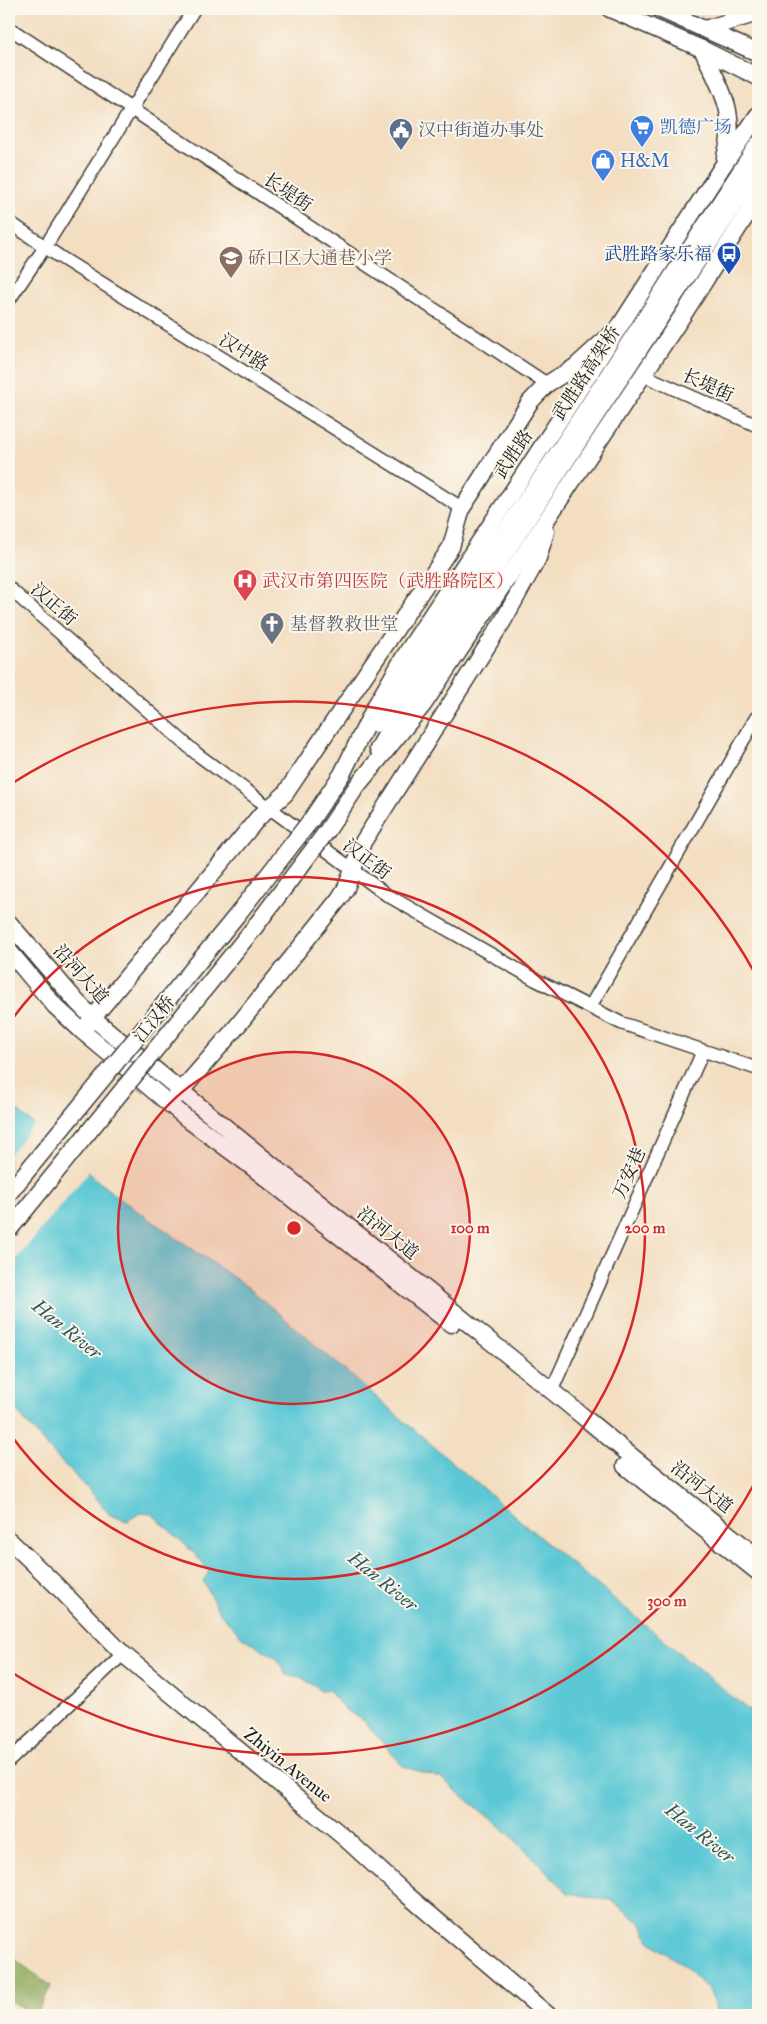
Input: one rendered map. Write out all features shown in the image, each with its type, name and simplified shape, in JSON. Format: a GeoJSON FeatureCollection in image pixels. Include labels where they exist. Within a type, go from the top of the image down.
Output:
{"type":"FeatureCollection","features":[{"type":"Feature","properties":{"kind":"main road"},"geometry":{"type":"LineString","coordinates":[[610,9],[702,49],[758,77]]}},
{"type":"Feature","properties":{"kind":"main road"},"geometry":{"type":"LineString","coordinates":[[659,9],[758,53]]}},
{"type":"Feature","properties":{"kind":"main road"},"geometry":{"type":"LineString","coordinates":[[706,29],[758,13]]}},
{"type":"Feature","properties":{"kind":"main road"},"geometry":{"type":"LineString","coordinates":[[702,49],[728,107],[731,125],[729,143],[722,167]]}},
{"type":"Feature","properties":{"kind":"main road","name":"武胜路"},"geometry":{"type":"LineString","coordinates":[[311,820],[342,774],[389,682],[441,599],[560,419],[722,167],[758,115]]}},
{"type":"Feature","properties":{"kind":"main road","name":"武胜路高架桥"},"geometry":{"type":"LineString","coordinates":[[384,725],[758,144]]}},
{"type":"Feature","properties":{"kind":"main road","name":"武胜路高架桥"},"geometry":{"type":"LineString","coordinates":[[384,725],[758,169]]}},
{"type":"Feature","properties":{"kind":"main road"},"geometry":{"type":"LineString","coordinates":[[357,786],[423,704],[553,512],[757,201]]}},
{"type":"Feature","properties":{"kind":"main road"},"geometry":{"type":"LineString","coordinates":[[441,599],[451,547],[462,508],[530,402],[547,384],[575,367],[618,327]]}},
{"type":"Feature","properties":{"kind":"main road"},"geometry":{"type":"LineString","coordinates":[[170,1105],[234,1030],[339,899],[353,870],[363,842],[503,621],[538,558],[553,512]]}},
{"type":"Feature","properties":{"kind":"main road"},"geometry":{"type":"LineString","coordinates":[[82,1031],[258,818],[285,794],[451,547]]}},
{"type":"Feature","properties":{"kind":"main road"},"geometry":{"type":"LineString","coordinates":[[342,774],[384,725]]}},
{"type":"Feature","properties":{"kind":"main road"},"geometry":{"type":"LineString","coordinates":[[357,786],[384,725]]}},
{"type":"Feature","properties":{"kind":"main road","name":"江汉桥"},"geometry":{"type":"LineString","coordinates":[[9,1230],[254,928],[327,832],[357,786]]}},
{"type":"Feature","properties":{"kind":"main road","name":"江汉桥"},"geometry":{"type":"LineString","coordinates":[[9,1193],[238,915],[311,820]]}},
{"type":"Feature","properties":{"kind":"main road","name":"沿河大道"},"geometry":{"type":"LineString","coordinates":[[9,922],[72,997],[93,1018],[181,1092],[551,1392],[758,1556]]}},
{"type":"Feature","properties":{"kind":"main road","name":"沿河大道"},"geometry":{"type":"LineString","coordinates":[[9,951],[55,1006],[170,1105],[247,1163],[504,1365],[675,1507],[758,1572]]}},
{"type":"Feature","properties":{"kind":"main road","name":"Zhiyin Avenue"},"geometry":{"type":"LineString","coordinates":[[9,1540],[123,1654],[346,1839],[413,1900],[548,2015]]}},
{"type":"Feature","properties":{"kind":"street"},"geometry":{"type":"LineString","coordinates":[[9,300],[194,9]]}},
{"type":"Feature","properties":{"kind":"street","name":"长堤街"},"geometry":{"type":"LineString","coordinates":[[9,28],[547,384]]}},
{"type":"Feature","properties":{"kind":"street","name":"汉中路"},"geometry":{"type":"LineString","coordinates":[[9,222],[44,247],[462,508]]}},
{"type":"Feature","properties":{"kind":"street","name":"长堤街"},"geometry":{"type":"LineString","coordinates":[[643,375],[758,426]]}},
{"type":"Feature","properties":{"kind":"street","name":"汉正街"},"geometry":{"type":"LineString","coordinates":[[9,588],[190,748],[387,895],[536,980],[621,1023],[758,1069]]}},
{"type":"Feature","properties":{"kind":"street"},"geometry":{"type":"LineString","coordinates":[[590,1007],[757,718]]}},
{"type":"Feature","properties":{"kind":"street","name":"万安巷"},"geometry":{"type":"LineString","coordinates":[[551,1392],[703,1051]]}},
{"type":"Feature","properties":{"kind":"street"},"geometry":{"type":"LineString","coordinates":[[9,1761],[123,1654]]}},
{"type":"Feature","properties":{"kind":"green space"},"geometry":{"type":"Polygon","coordinates":[[[9,1955],[51,1986],[36,2015],[9,2000],[9,1955]]]}},
{"type":"Feature","properties":{"kind":"water","name":"Han River"},"geometry":{"type":"Polygon","coordinates":[[[9,1103],[113,1194],[250,1289],[543,1540],[758,1718],[758,2015],[721,2015],[716,2011],[710,1991],[684,1966],[649,1941],[642,1924],[611,1900],[568,1893],[508,1833],[441,1778],[403,1766],[363,1720],[343,1708],[329,1690],[321,1691],[301,1677],[286,1675],[277,1658],[243,1638],[219,1612],[203,1581],[209,1572],[195,1554],[152,1514],[140,1513],[127,1521],[110,1515],[93,1494],[48,1448],[9,1402],[9,1103]]]}},
{"type":"Feature","properties":{"kind":"pier"},"geometry":{"type":"Polygon","coordinates":[[[35,1123],[90,1170],[9,1268],[9,1155],[35,1123]]]}},
{"type":"Feature","properties":{"kind":"place","name":"凯德广场"},"geometry":{"type":"Point","coordinates":[642,148]}},
{"type":"Feature","properties":{"kind":"place","name":"汉中街道办事处"},"geometry":{"type":"Point","coordinates":[401,151]}},
{"type":"Feature","properties":{"kind":"place","name":"H&M"},"geometry":{"type":"Point","coordinates":[603,182]}},
{"type":"Feature","properties":{"kind":"place","name":"武胜路家乐福"},"geometry":{"type":"Point","coordinates":[729,275]}},
{"type":"Feature","properties":{"kind":"place","name":"硚口区大通巷小学"},"geometry":{"type":"Point","coordinates":[231,279]}},
{"type":"Feature","properties":{"kind":"place","name":"武汉市第四医院（武胜路院区）"},"geometry":{"type":"Point","coordinates":[245,602]}},
{"type":"Feature","properties":{"kind":"place","name":"基督教救世堂"},"geometry":{"type":"Point","coordinates":[272,645]}}]}
